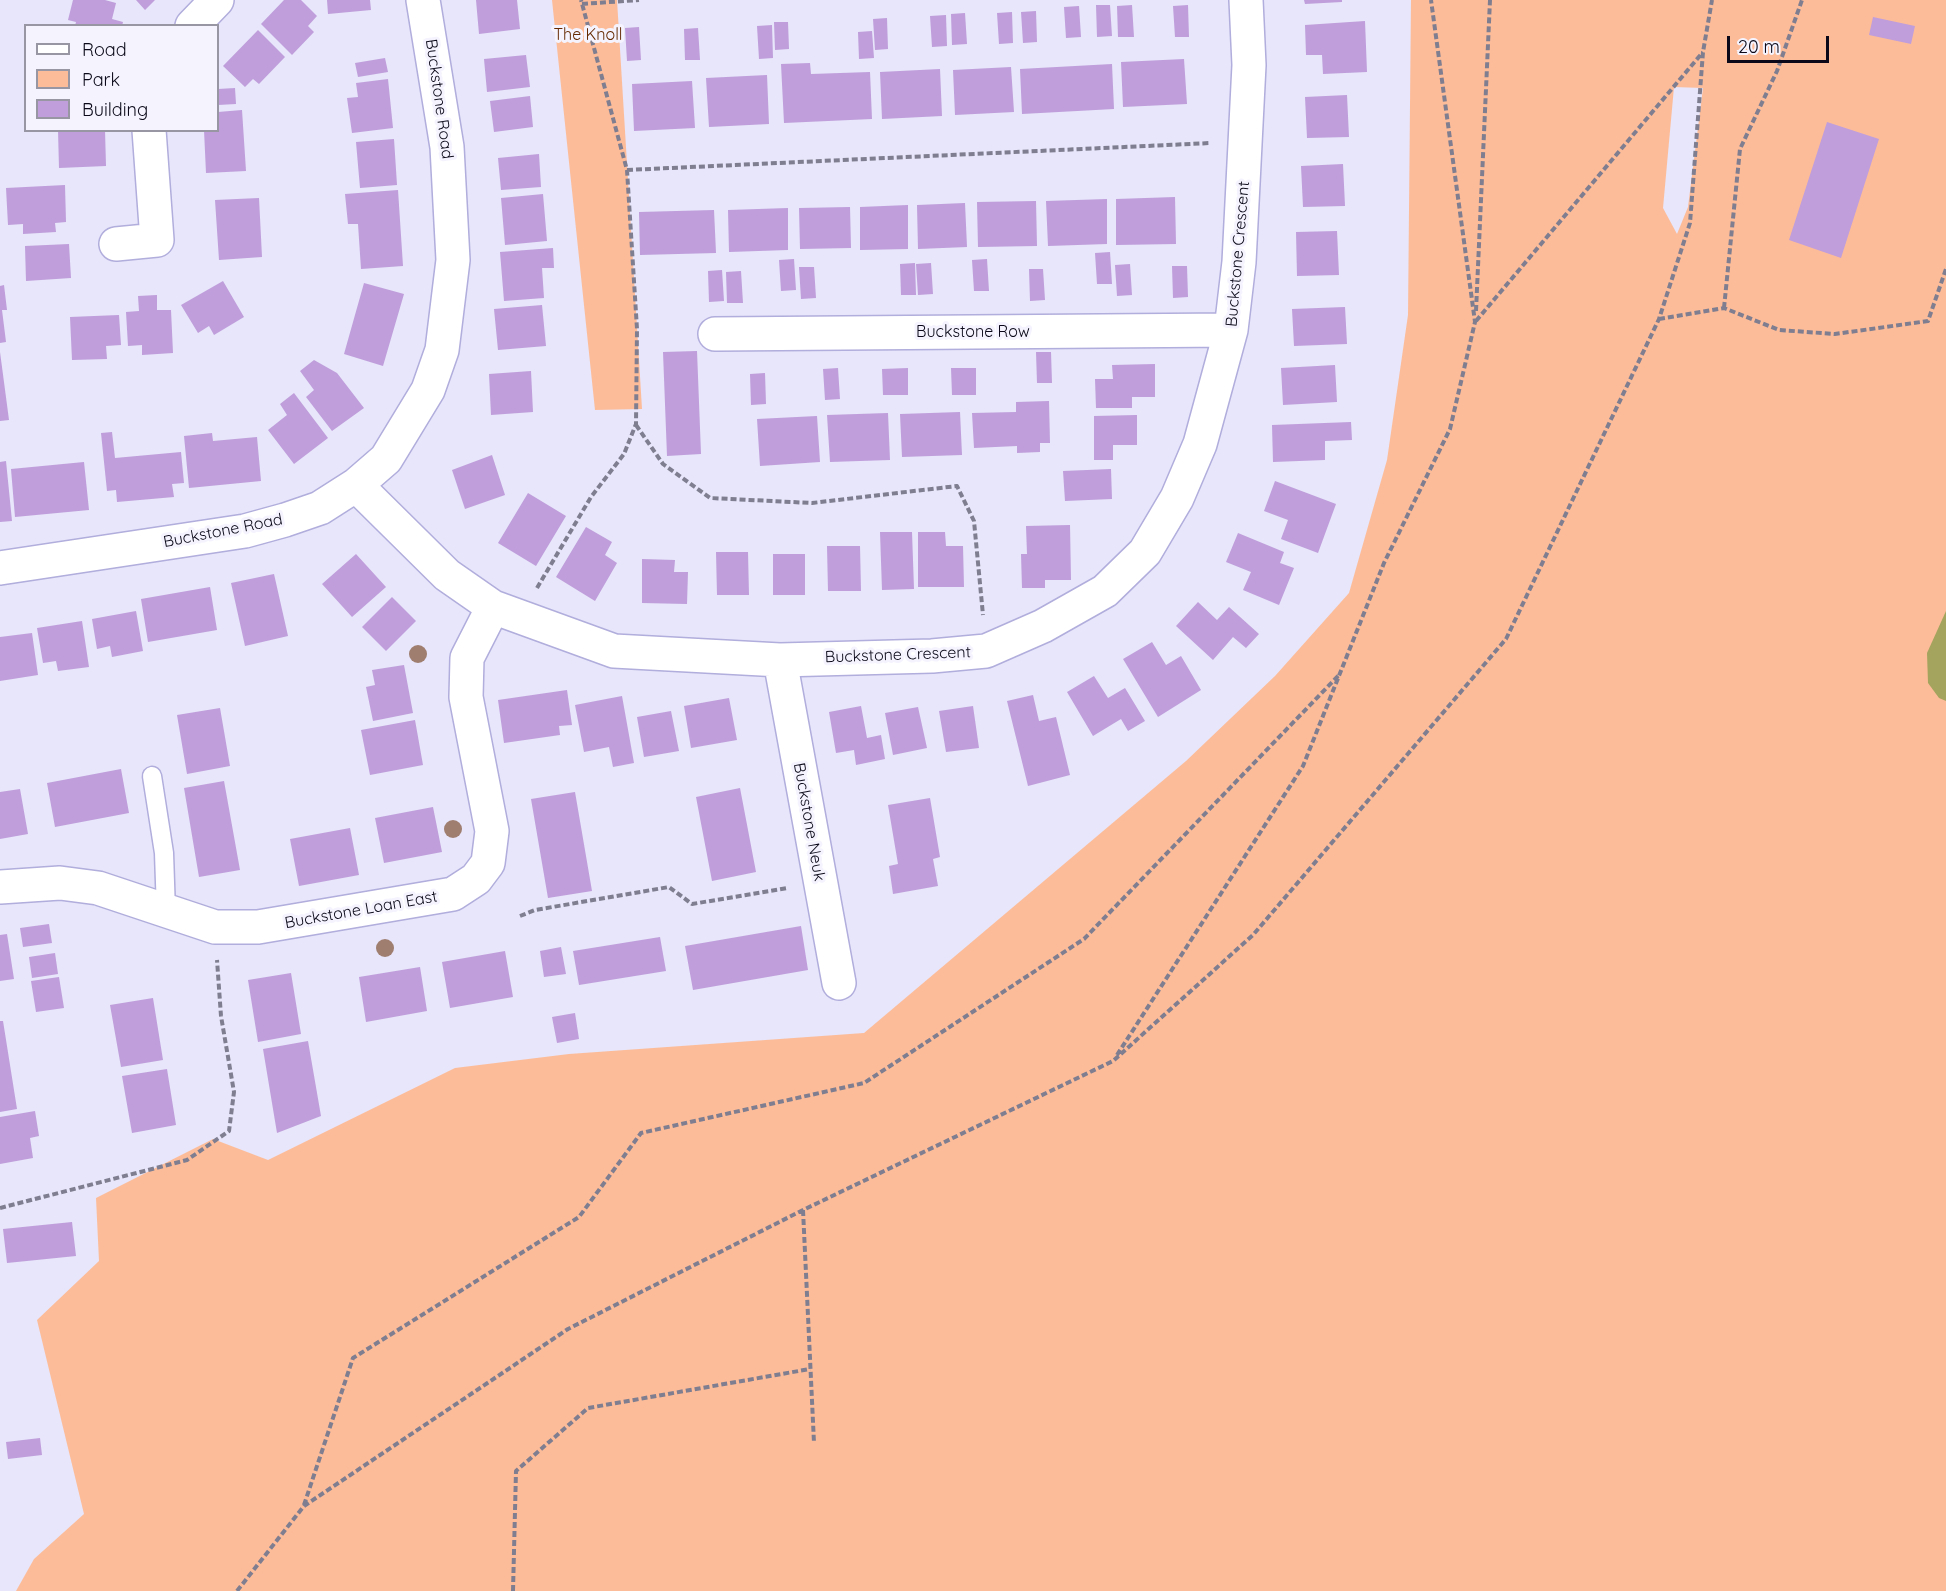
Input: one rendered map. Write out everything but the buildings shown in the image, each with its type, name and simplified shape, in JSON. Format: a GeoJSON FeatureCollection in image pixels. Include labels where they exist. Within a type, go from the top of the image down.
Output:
{"type":"FeatureCollection","features":[{"type":"Feature","properties":{"kind":"street"},"geometry":{"type":"LineString","coordinates":[[194,24],[217,0]]}},
{"type":"Feature","properties":{"kind":"street","name":"Buckstone Road"},"geometry":{"type":"LineString","coordinates":[[0,568],[245,531],[320,508],[356,485],[386,459],[407,428],[428,390],[442,350],[453,260],[447,147],[423,0]]}},
{"type":"Feature","properties":{"kind":"street","name":"Buckstone Crescent"},"geometry":{"type":"LineString","coordinates":[[356,485],[447,575],[506,612],[614,651],[780,660],[932,656],[986,651],[1043,626],[1106,591],[1145,552],[1177,498],[1200,444],[1231,330],[1239,262],[1247,141],[1249,65],[1246,0]]}},
{"type":"Feature","properties":{"kind":"street"},"geometry":{"type":"LineString","coordinates":[[117,244],[157,240],[149,132]]}},
{"type":"Feature","properties":{"kind":"street","name":"Buckstone Row"},"geometry":{"type":"LineString","coordinates":[[715,334],[1231,330]]}},
{"type":"Feature","properties":{"kind":"street","name":"Buckstone Loan East"},"geometry":{"type":"LineString","coordinates":[[0,887],[60,883],[98,888],[215,927],[258,927],[453,894],[476,879],[488,863],[492,831],[466,697],[467,658],[506,612]]}},
{"type":"Feature","properties":{"kind":"street","name":"Buckstone Neuk"},"geometry":{"type":"LineString","coordinates":[[780,660],[839,983]]}},
{"type":"Feature","properties":{"kind":"lane"},"geometry":{"type":"LineString","coordinates":[[152,776],[164,853],[166,912]]}},
{"type":"Feature","properties":{"kind":"path"},"geometry":{"type":"LineString","coordinates":[[506,612],[624,454],[636,424],[637,329],[627,170],[581,2],[639,0]]}},
{"type":"Feature","properties":{"kind":"path"},"geometry":{"type":"LineString","coordinates":[[1431,0],[1475,322]]}},
{"type":"Feature","properties":{"kind":"path"},"geometry":{"type":"LineString","coordinates":[[1113,1061],[1303,766],[1384,563],[1450,429],[1475,322],[1490,0]]}},
{"type":"Feature","properties":{"kind":"path"},"geometry":{"type":"LineString","coordinates":[[237,1591],[304,1506],[568,1329],[803,1210],[1113,1061],[1253,935],[1506,639],[1659,319],[1690,223],[1703,52],[1712,0]]}},
{"type":"Feature","properties":{"kind":"path"},"geometry":{"type":"LineString","coordinates":[[1724,308],[1740,149],[1777,71],[1802,0]]}},
{"type":"Feature","properties":{"kind":"path"},"geometry":{"type":"LineString","coordinates":[[1475,322],[1703,52]]}},
{"type":"Feature","properties":{"kind":"path"},"geometry":{"type":"LineString","coordinates":[[627,170],[1247,141]]}},
{"type":"Feature","properties":{"kind":"path"},"geometry":{"type":"LineString","coordinates":[[1659,319],[1724,308],[1779,330],[1835,334],[1928,321],[1946,268]]}},
{"type":"Feature","properties":{"kind":"path"},"geometry":{"type":"LineString","coordinates":[[636,424],[663,464],[710,498],[812,503],[957,486],[974,521],[986,651]]}},
{"type":"Feature","properties":{"kind":"path"},"geometry":{"type":"LineString","coordinates":[[304,1506],[353,1358],[579,1217],[641,1133],[864,1083],[1084,939],[1340,674]]}},
{"type":"Feature","properties":{"kind":"path"},"geometry":{"type":"LineString","coordinates":[[520,916],[535,910],[669,887],[692,904],[820,883]]}},
{"type":"Feature","properties":{"kind":"path"},"geometry":{"type":"LineString","coordinates":[[0,1208],[188,1160],[228,1131],[234,1092],[221,1016],[215,927]]}},
{"type":"Feature","properties":{"kind":"path"},"geometry":{"type":"LineString","coordinates":[[803,1210],[814,1443]]}},
{"type":"Feature","properties":{"kind":"path"},"geometry":{"type":"LineString","coordinates":[[513,1591],[516,1471],[588,1408],[810,1369]]}},
{"type":"Feature","properties":{"kind":"green space","name":"The Knoll"},"geometry":{"type":"Polygon","coordinates":[[[552,0],[617,0],[642,409],[595,410],[552,0]]]}},
{"type":"Feature","properties":{"kind":"green space"},"geometry":{"type":"Polygon","coordinates":[[[1411,0],[1946,0],[1946,1591],[16,1591],[34,1559],[84,1514],[37,1320],[99,1261],[96,1198],[213,1139],[268,1160],[455,1068],[569,1054],[864,1033],[1186,761],[1275,676],[1349,593],[1387,460],[1408,315],[1411,0]],[[1674,87],[1663,208],[1677,234],[1688,207],[1703,88],[1674,87]]]}},
{"type":"Feature","properties":{"kind":"shaded area"},"geometry":{"type":"Polygon","coordinates":[[[1946,611],[1946,701],[1939,698],[1928,683],[1927,653],[1946,611]]]}}]}
